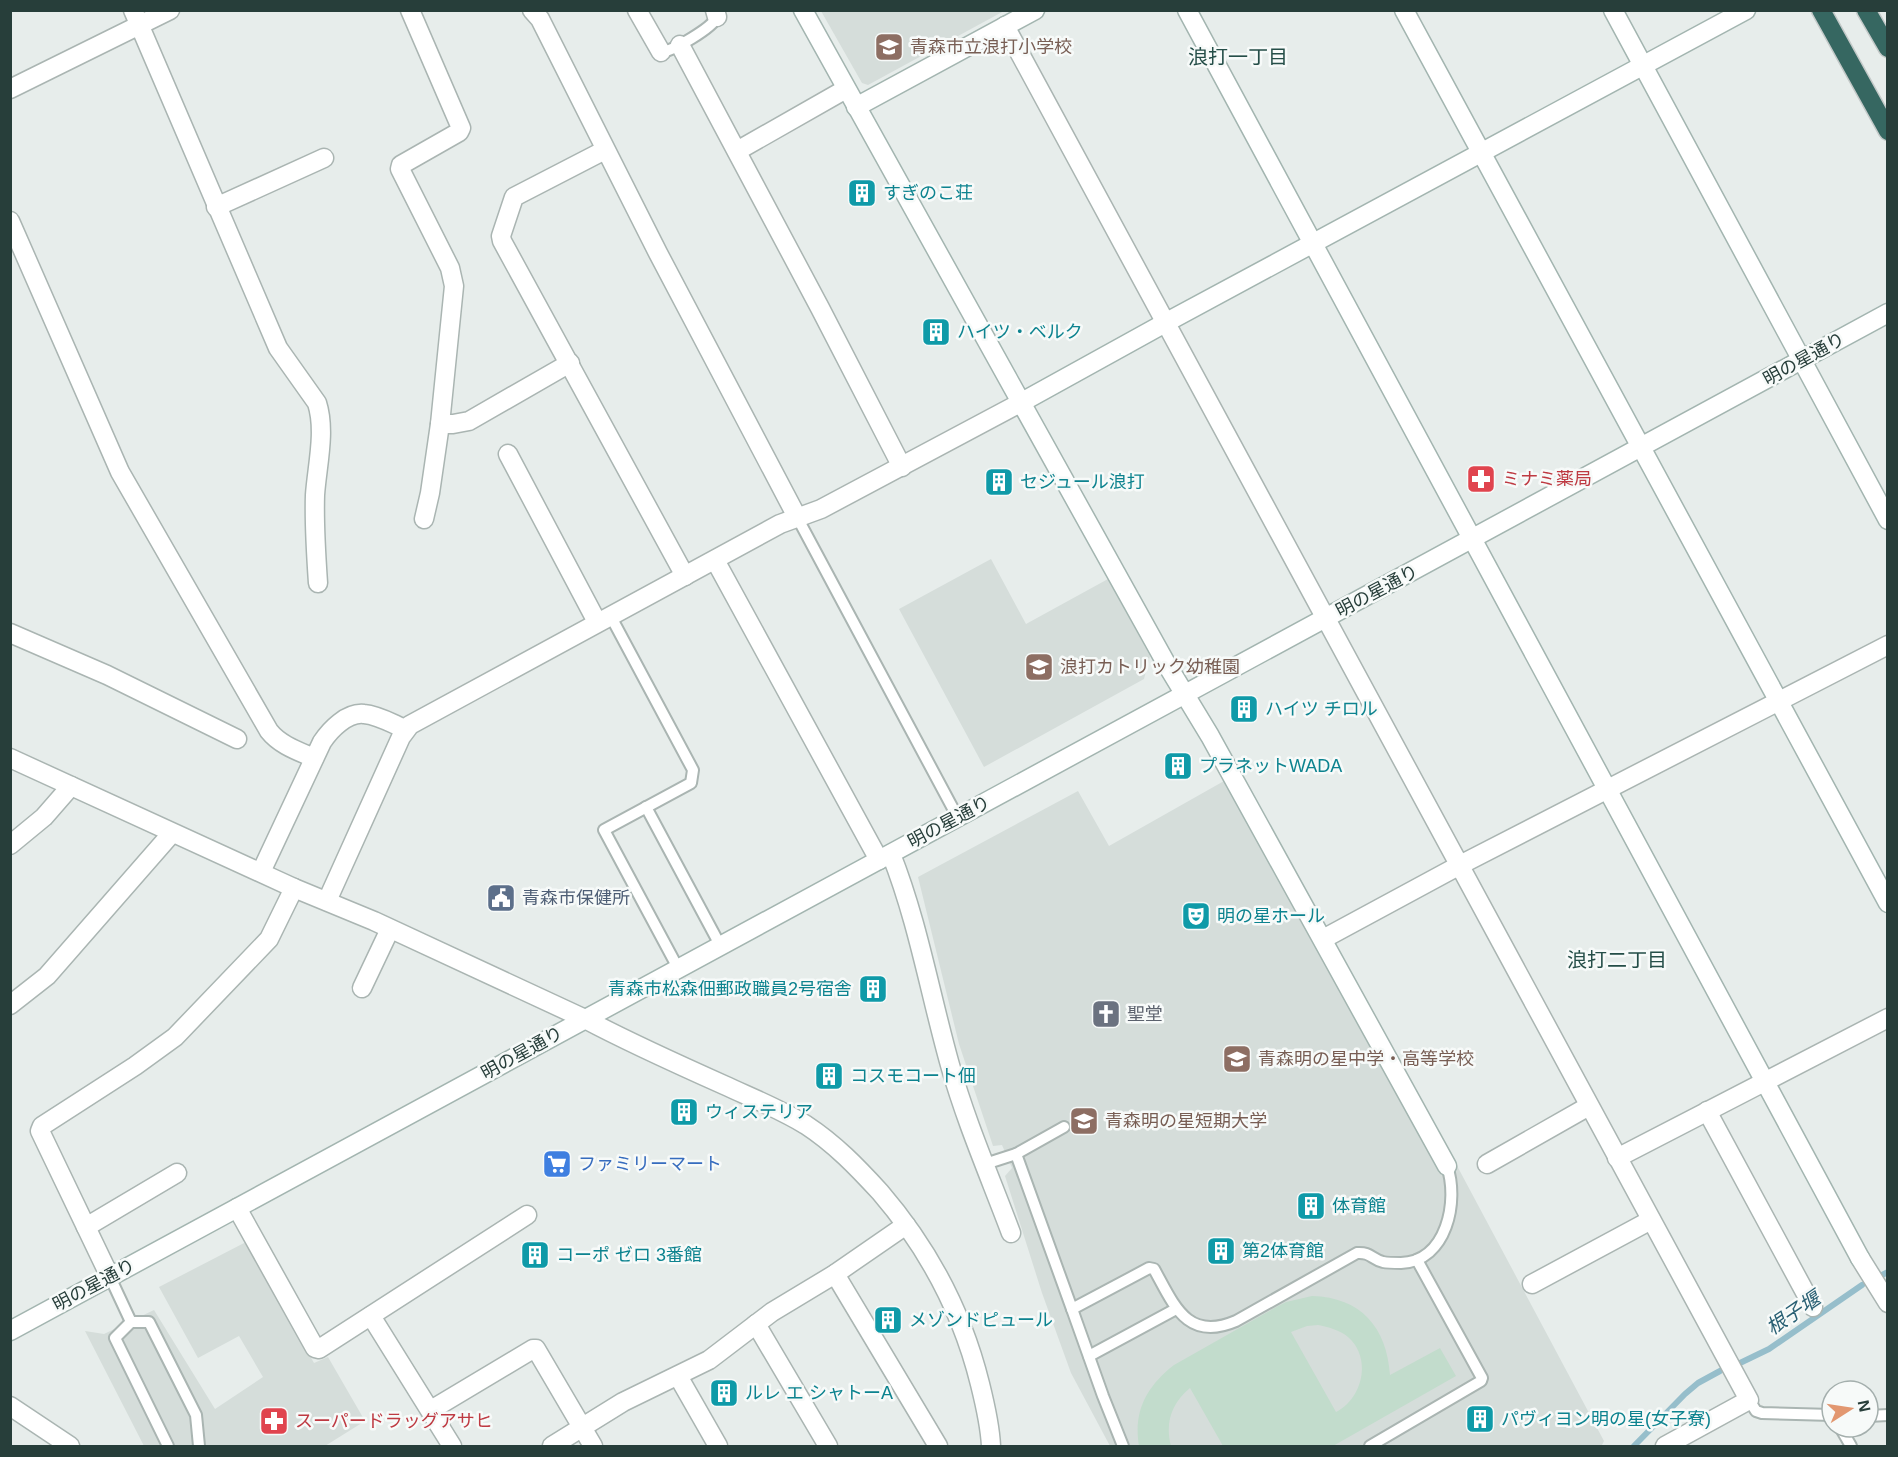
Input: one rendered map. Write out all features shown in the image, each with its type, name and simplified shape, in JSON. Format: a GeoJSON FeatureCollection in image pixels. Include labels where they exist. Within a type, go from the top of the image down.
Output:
{"type":"FeatureCollection","features":[{"type":"Feature","properties":{"kind":"highway"},"geometry":{"type":"LineString","coordinates":[[1821,10],[1887,131]]}},
{"type":"Feature","properties":{"kind":"highway"},"geometry":{"type":"LineString","coordinates":[[1866,10],[1887,48]]}},
{"type":"Feature","properties":{"kind":"street"},"geometry":{"type":"LineString","coordinates":[[10,89],[136,18],[170,10]]}},
{"type":"Feature","properties":{"kind":"street"},"geometry":{"type":"LineString","coordinates":[[410,10],[461,128],[459,132],[401,165],[400,169],[453,276],[453,303],[440,424],[424,519]]}},
{"type":"Feature","properties":{"kind":"street"},"geometry":{"type":"LineString","coordinates":[[532,10],[540,19],[605,150],[798,517]]}},
{"type":"Feature","properties":{"kind":"street"},"geometry":{"type":"LineString","coordinates":[[637,10],[661,52]]}},
{"type":"Feature","properties":{"kind":"street"},"geometry":{"type":"LineString","coordinates":[[803,10],[1184,694],[1216,746],[1447,1166]]}},
{"type":"Feature","properties":{"kind":"street"},"geometry":{"type":"LineString","coordinates":[[856,107],[1035,10]]}},
{"type":"Feature","properties":{"kind":"street"},"geometry":{"type":"LineString","coordinates":[[1187,10],[1764,1082],[1887,1303]]}},
{"type":"Feature","properties":{"kind":"street"},"geometry":{"type":"LineString","coordinates":[[1404,10],[1887,903]]}},
{"type":"Feature","properties":{"kind":"street"},"geometry":{"type":"LineString","coordinates":[[1613,10],[1887,520]]}},
{"type":"Feature","properties":{"kind":"street"},"geometry":{"type":"LineString","coordinates":[[327,901],[405,729],[421,717],[780,524],[821,509],[902,467],[1165,322],[1746,10]]}},
{"type":"Feature","properties":{"kind":"street"},"geometry":{"type":"LineString","coordinates":[[136,18],[278,348],[317,403],[320,411],[315,505],[318,583]]}},
{"type":"Feature","properties":{"kind":"street"},"geometry":{"type":"LineString","coordinates":[[1005,26],[1749,1400],[1665,1446]]}},
{"type":"Feature","properties":{"kind":"street"},"geometry":{"type":"LineString","coordinates":[[680,45],[902,467]]}},
{"type":"Feature","properties":{"kind":"street"},"geometry":{"type":"LineString","coordinates":[[737,151],[846,88]]}},
{"type":"Feature","properties":{"kind":"street"},"geometry":{"type":"LineString","coordinates":[[605,150],[514,197],[501,236],[685,576]]}},
{"type":"Feature","properties":{"kind":"street"},"geometry":{"type":"LineString","coordinates":[[216,207],[324,158]]}},
{"type":"Feature","properties":{"kind":"street"},"geometry":{"type":"LineString","coordinates":[[10,220],[129,491],[269,731],[275,739],[314,758]]}},
{"type":"Feature","properties":{"kind":"street","name":"明の星通り"},"geometry":{"type":"LineString","coordinates":[[12,1327],[110,1277],[1887,313]]}},
{"type":"Feature","properties":{"kind":"street"},"geometry":{"type":"LineString","coordinates":[[440,424],[469,420],[570,363]]}},
{"type":"Feature","properties":{"kind":"street"},"geometry":{"type":"LineString","coordinates":[[508,454],[604,618]]}},
{"type":"Feature","properties":{"kind":"street"},"geometry":{"type":"LineString","coordinates":[[715,560],[885,857],[912,914],[953,1074],[1011,1233]]}},
{"type":"Feature","properties":{"kind":"street"},"geometry":{"type":"LineString","coordinates":[[10,633],[107,675],[237,739]]}},
{"type":"Feature","properties":{"kind":"street"},"geometry":{"type":"LineString","coordinates":[[1323,939],[1460,865],[1887,645]]}},
{"type":"Feature","properties":{"kind":"street"},"geometry":{"type":"LineString","coordinates":[[261,873],[327,734],[358,714],[370,715],[405,729]]}},
{"type":"Feature","properties":{"kind":"street"},"geometry":{"type":"LineString","coordinates":[[10,758],[585,1018],[615,1035],[775,1108],[813,1130],[854,1164],[906,1226],[940,1276],[961,1321],[976,1368],[991,1446]]}},
{"type":"Feature","properties":{"kind":"street"},"geometry":{"type":"LineString","coordinates":[[10,845],[44,817],[71,786]]}},
{"type":"Feature","properties":{"kind":"street"},"geometry":{"type":"LineString","coordinates":[[10,1005],[47,976],[172,833]]}},
{"type":"Feature","properties":{"kind":"street"},"geometry":{"type":"LineString","coordinates":[[110,1277],[40,1131],[42,1126],[175,1037],[269,939],[294,888]]}},
{"type":"Feature","properties":{"kind":"street"},"geometry":{"type":"LineString","coordinates":[[362,988],[390,928]]}},
{"type":"Feature","properties":{"kind":"street"},"geometry":{"type":"LineString","coordinates":[[1617,1158],[1887,1018]]}},
{"type":"Feature","properties":{"kind":"street"},"geometry":{"type":"LineString","coordinates":[[1487,1164],[1589,1106]]}},
{"type":"Feature","properties":{"kind":"street"},"geometry":{"type":"LineString","coordinates":[[1707,1111],[1814,1307]]}},
{"type":"Feature","properties":{"kind":"street"},"geometry":{"type":"LineString","coordinates":[[86,1227],[177,1173]]}},
{"type":"Feature","properties":{"kind":"street"},"geometry":{"type":"LineString","coordinates":[[237,1208],[315,1348],[319,1349],[527,1215]]}},
{"type":"Feature","properties":{"kind":"street"},"geometry":{"type":"LineString","coordinates":[[1532,1284],[1650,1220]]}},
{"type":"Feature","properties":{"kind":"street"},"geometry":{"type":"LineString","coordinates":[[552,1446],[623,1402],[709,1360],[756,1324],[906,1226]]}},
{"type":"Feature","properties":{"kind":"street"},"geometry":{"type":"LineString","coordinates":[[835,1274],[938,1446]]}},
{"type":"Feature","properties":{"kind":"street"},"geometry":{"type":"LineString","coordinates":[[371,1316],[452,1446]]}},
{"type":"Feature","properties":{"kind":"street"},"geometry":{"type":"LineString","coordinates":[[756,1324],[828,1446]]}},
{"type":"Feature","properties":{"kind":"street"},"geometry":{"type":"LineString","coordinates":[[431,1410],[533,1348],[536,1349],[593,1446]]}},
{"type":"Feature","properties":{"kind":"street"},"geometry":{"type":"LineString","coordinates":[[678,1377],[718,1446]]}},
{"type":"Feature","properties":{"kind":"street"},"geometry":{"type":"LineString","coordinates":[[10,1406],[70,1446]]}},
{"type":"Feature","properties":{"kind":"lane"},"geometry":{"type":"LineString","coordinates":[[661,52],[669,51],[680,45],[714,23],[716,14]]}},
{"type":"Feature","properties":{"kind":"lane"},"geometry":{"type":"LineString","coordinates":[[798,517],[958,818]]}},
{"type":"Feature","properties":{"kind":"lane"},"geometry":{"type":"LineString","coordinates":[[604,618],[693,770],[691,783],[604,830],[678,969]]}},
{"type":"Feature","properties":{"kind":"lane"},"geometry":{"type":"LineString","coordinates":[[646,807],[720,945]]}},
{"type":"Feature","properties":{"kind":"lane"},"geometry":{"type":"LineString","coordinates":[[985,1164],[1016,1154],[1064,1127]]}},
{"type":"Feature","properties":{"kind":"lane"},"geometry":{"type":"LineString","coordinates":[[1016,1154],[1123,1446]]}},
{"type":"Feature","properties":{"kind":"lane"},"geometry":{"type":"LineString","coordinates":[[1072,1309],[1149,1268],[1154,1269],[1176,1309],[1186,1320],[1196,1326],[1223,1327],[1357,1253],[1366,1252],[1381,1262],[1403,1263],[1417,1260],[1434,1247],[1449,1217],[1452,1187],[1447,1166]]}},
{"type":"Feature","properties":{"kind":"lane"},"geometry":{"type":"LineString","coordinates":[[1370,1446],[1481,1381],[1482,1378],[1417,1260]]}},
{"type":"Feature","properties":{"kind":"lane"},"geometry":{"type":"LineString","coordinates":[[110,1277],[131,1322]]}},
{"type":"Feature","properties":{"kind":"lane"},"geometry":{"type":"LineString","coordinates":[[1089,1356],[1176,1309]]}},
{"type":"Feature","properties":{"kind":"lane"},"geometry":{"type":"LineString","coordinates":[[168,1446],[115,1338],[131,1322],[149,1322],[196,1414],[198,1446]]}},
{"type":"Feature","properties":{"kind":"lane"},"geometry":{"type":"LineString","coordinates":[[1749,1400],[1756,1411],[1762,1413],[1820,1415]]}},
{"type":"Feature","properties":{"kind":"shaded area","name":"青森市立浪打小学校"},"geometry":{"type":"Polygon","coordinates":[[[821,11],[1004,11],[868,85],[862,83],[821,11]]]}},
{"type":"Feature","properties":{"kind":"shaded area","name":"浪打カトリック幼稚園"},"geometry":{"type":"Polygon","coordinates":[[[991,559],[1026,624],[1108,579],[1150,656],[1144,679],[984,767],[899,609],[991,559]]]}},
{"type":"Feature","properties":{"kind":"shaded area"},"geometry":{"type":"Polygon","coordinates":[[[1224,781],[1439,1170],[1455,1162],[1604,1441],[1602,1445],[1110,1446],[1071,1373],[1042,1293],[1005,1176],[1012,1168],[1002,1145],[993,1146],[959,1044],[918,877],[1078,791],[1109,846],[1224,781]]]}},
{"type":"Feature","properties":{"kind":"shaded area"},"geometry":{"type":"Polygon","coordinates":[[[246,1242],[314,1363],[328,1357],[365,1421],[325,1446],[144,1446],[85,1331],[104,1334],[154,1310],[215,1409],[263,1377],[239,1336],[198,1358],[159,1287],[246,1242]]]}},
{"type":"Feature","properties":{"kind":"green space"},"geometry":{"type":"Polygon","coordinates":[[[1312,1296],[1344,1302],[1357,1309],[1377,1330],[1388,1358],[1390,1375],[1440,1348],[1456,1376],[1333,1446],[1223,1446],[1190,1388],[1183,1394],[1171,1414],[1169,1438],[1171,1446],[1139,1446],[1140,1411],[1149,1391],[1164,1373],[1174,1365],[1286,1302],[1312,1296]],[[1318,1325],[1291,1332],[1336,1412],[1345,1406],[1358,1388],[1362,1366],[1360,1356],[1348,1337],[1338,1331],[1318,1325]]]}},
{"type":"Feature","properties":{"kind":"waterway","name":"根子堰"},"geometry":{"type":"LineString","coordinates":[[1882,1275],[1888,1272]]}},
{"type":"Feature","properties":{"kind":"waterway","name":"根子堰"},"geometry":{"type":"LineString","coordinates":[[1740,1363],[1769,1349],[1862,1285]]}},
{"type":"Feature","properties":{"kind":"waterway","name":"根子堰"},"geometry":{"type":"LineString","coordinates":[[1634,1446],[1685,1394],[1698,1383],[1720,1371]]}},
{"type":"Feature","properties":{"kind":"place","name":"青森市立浪打小学校"},"geometry":{"type":"Point","coordinates":[889,47]}},
{"type":"Feature","properties":{"kind":"place","name":"すぎのこ荘"},"geometry":{"type":"Point","coordinates":[862,193]}},
{"type":"Feature","properties":{"kind":"place","name":"ハイツ・ベルク"},"geometry":{"type":"Point","coordinates":[936,332]}},
{"type":"Feature","properties":{"kind":"place","name":"ミナミ薬局"},"geometry":{"type":"Point","coordinates":[1481,479]}},
{"type":"Feature","properties":{"kind":"place","name":"セジュール浪打"},"geometry":{"type":"Point","coordinates":[999,482]}},
{"type":"Feature","properties":{"kind":"place","name":"浪打カトリック幼稚園"},"geometry":{"type":"Point","coordinates":[1039,667]}},
{"type":"Feature","properties":{"kind":"place","name":"ハイツ チロル"},"geometry":{"type":"Point","coordinates":[1244,709]}},
{"type":"Feature","properties":{"kind":"place","name":"プラネットWADA"},"geometry":{"type":"Point","coordinates":[1178,766]}},
{"type":"Feature","properties":{"kind":"place","name":"青森市保健所"},"geometry":{"type":"Point","coordinates":[501,898]}},
{"type":"Feature","properties":{"kind":"place","name":"明の星ホール"},"geometry":{"type":"Point","coordinates":[1196,916]}},
{"type":"Feature","properties":{"kind":"place","name":"青森市松森佃郵政職員2号宿舎"},"geometry":{"type":"Point","coordinates":[873,989]}},
{"type":"Feature","properties":{"kind":"place","name":"聖堂"},"geometry":{"type":"Point","coordinates":[1106,1014]}},
{"type":"Feature","properties":{"kind":"place","name":"青森明の星中学・高等学校"},"geometry":{"type":"Point","coordinates":[1237,1059]}},
{"type":"Feature","properties":{"kind":"place","name":"コスモコート佃"},"geometry":{"type":"Point","coordinates":[829,1076]}},
{"type":"Feature","properties":{"kind":"place","name":"ウィステリア"},"geometry":{"type":"Point","coordinates":[684,1112]}},
{"type":"Feature","properties":{"kind":"place","name":"青森明の星短期大学"},"geometry":{"type":"Point","coordinates":[1084,1121]}},
{"type":"Feature","properties":{"kind":"place","name":"ファミリーマート"},"geometry":{"type":"Point","coordinates":[557,1164]}},
{"type":"Feature","properties":{"kind":"place","name":"体育館"},"geometry":{"type":"Point","coordinates":[1311,1206]}},
{"type":"Feature","properties":{"kind":"place","name":"第2体育館"},"geometry":{"type":"Point","coordinates":[1221,1251]}},
{"type":"Feature","properties":{"kind":"place","name":"コーポ ゼロ 3番館"},"geometry":{"type":"Point","coordinates":[535,1255]}},
{"type":"Feature","properties":{"kind":"place","name":"メゾンドピュール"},"geometry":{"type":"Point","coordinates":[888,1320]}},
{"type":"Feature","properties":{"kind":"place","name":"ルレ エ シャトーA"},"geometry":{"type":"Point","coordinates":[724,1393]}},
{"type":"Feature","properties":{"kind":"place","name":"パヴィヨン明の星(女子寮)"},"geometry":{"type":"Point","coordinates":[1480,1419]}},
{"type":"Feature","properties":{"kind":"place","name":"スーパードラッグアサヒ"},"geometry":{"type":"Point","coordinates":[274,1421]}},
{"type":"Feature","properties":{"kind":"district","name":"浪打一丁目"},"geometry":{"type":"Point","coordinates":[1238,57]}},
{"type":"Feature","properties":{"kind":"district","name":"浪打二丁目"},"geometry":{"type":"Point","coordinates":[1617,960]}}]}
